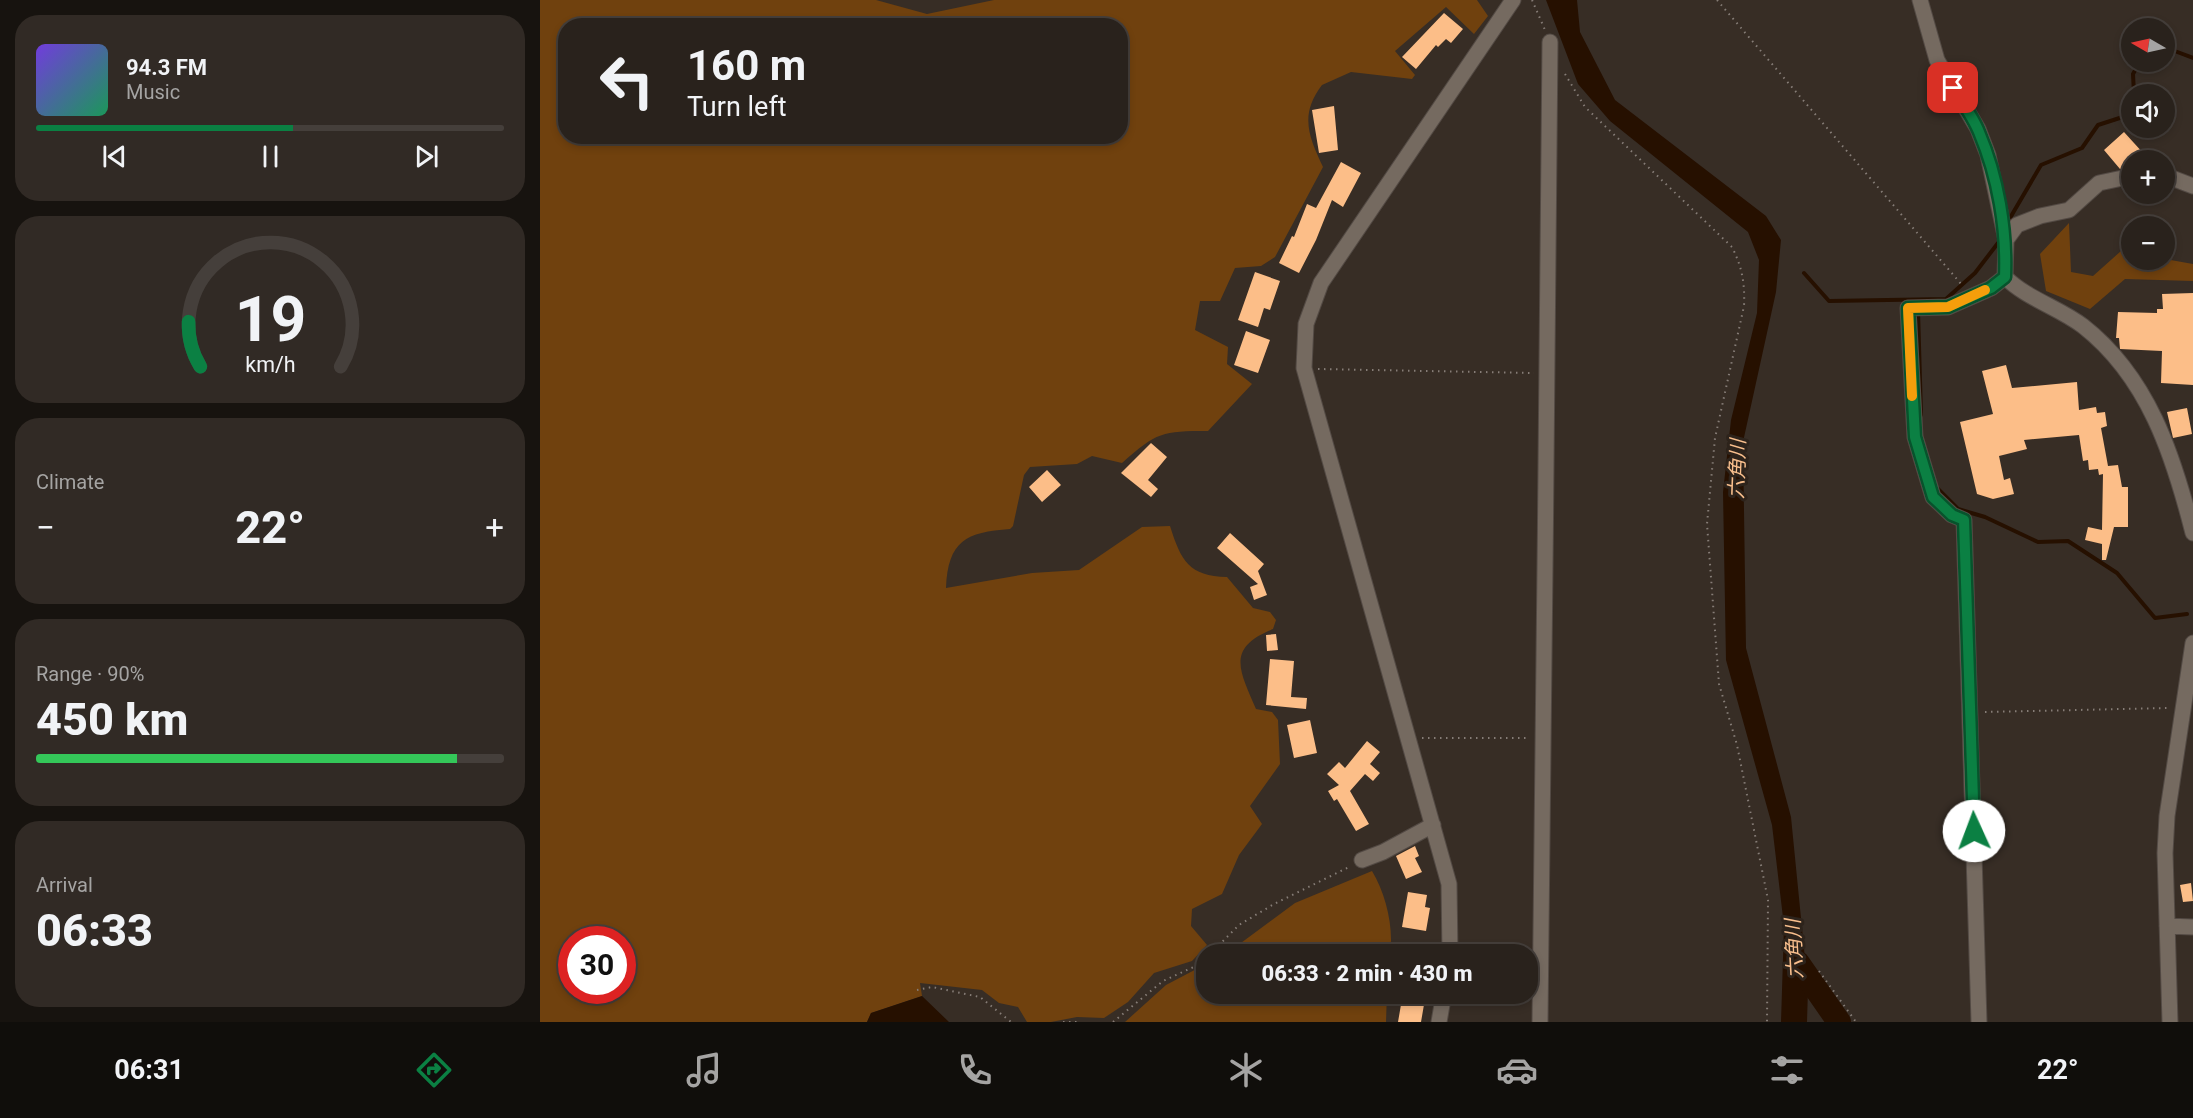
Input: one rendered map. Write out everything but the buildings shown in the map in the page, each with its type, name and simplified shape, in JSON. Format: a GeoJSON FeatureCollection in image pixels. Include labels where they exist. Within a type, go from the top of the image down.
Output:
{"type":"FeatureCollection","features":[{"type":"Feature","properties":{"kind":"street"},"geometry":{"type":"LineString","coordinates":[[1450,944],[1449,884],[1305,368],[1306,324],[1321,283],[1512,0]]}},
{"type":"Feature","properties":{"kind":"street"},"geometry":{"type":"LineString","coordinates":[[1920,0],[1937,60],[1978,129],[1988,155],[2006,240],[2005,277],[2017,289],[2080,324],[2119,360],[2145,395],[2166,443],[2193,532]]}},
{"type":"Feature","properties":{"kind":"street"},"geometry":{"type":"LineString","coordinates":[[1540,1022],[1542,738],[1549,373],[1550,42]]}},
{"type":"Feature","properties":{"kind":"street"},"geometry":{"type":"LineString","coordinates":[[2006,240],[2018,225],[2040,216],[2069,210],[2099,183],[2121,178]]}},
{"type":"Feature","properties":{"kind":"street"},"geometry":{"type":"LineString","coordinates":[[2175,179],[2193,186]]}},
{"type":"Feature","properties":{"kind":"street"},"geometry":{"type":"LineString","coordinates":[[1979,1022],[1964,520],[1952,515],[1933,497],[1915,437],[1908,308],[1948,307],[1991,288],[2005,277]]}},
{"type":"Feature","properties":{"kind":"street"},"geometry":{"type":"LineString","coordinates":[[2170,1022],[2165,853],[2167,816],[2188,706],[2193,643]]}},
{"type":"Feature","properties":{"kind":"street"},"geometry":{"type":"LineString","coordinates":[[1362,860],[1383,852],[1433,825]]}},
{"type":"Feature","properties":{"kind":"street"},"geometry":{"type":"LineString","coordinates":[[2167,926],[2193,927]]}},
{"type":"Feature","properties":{"kind":"street"},"geometry":{"type":"LineString","coordinates":[[1439,1022],[1442,1004]]}},
{"type":"Feature","properties":{"kind":"path"},"geometry":{"type":"LineString","coordinates":[[1532,0],[1550,42]]}},
{"type":"Feature","properties":{"kind":"path"},"geometry":{"type":"LineString","coordinates":[[1717,0],[1958,281]]}},
{"type":"Feature","properties":{"kind":"path"},"geometry":{"type":"LineString","coordinates":[[1563,71],[1585,108],[1732,247],[1741,266],[1744,306],[1714,438],[1707,525],[1719,684],[1737,745],[1768,900],[1767,1022]]}},
{"type":"Feature","properties":{"kind":"path"},"geometry":{"type":"LineString","coordinates":[[1305,368],[1549,373]]}},
{"type":"Feature","properties":{"kind":"path"},"geometry":{"type":"LineString","coordinates":[[1970,712],[2188,706]]}},
{"type":"Feature","properties":{"kind":"path"},"geometry":{"type":"LineString","coordinates":[[1409,738],[1542,738]]}},
{"type":"Feature","properties":{"kind":"path"},"geometry":{"type":"LineString","coordinates":[[1220,944],[1239,925],[1274,904],[1362,860]]}},
{"type":"Feature","properties":{"kind":"path"},"geometry":{"type":"LineString","coordinates":[[1113,1022],[1163,981],[1196,966]]}},
{"type":"Feature","properties":{"kind":"path"},"geometry":{"type":"LineString","coordinates":[[1820,971],[1857,1022]]}},
{"type":"Feature","properties":{"kind":"path"},"geometry":{"type":"LineString","coordinates":[[917,990],[932,987],[980,997],[1011,1022]]}},
{"type":"Feature","properties":{"kind":"path"},"geometry":{"type":"LineString","coordinates":[[1063,1022],[1077,1022]]}},
{"type":"Feature","properties":{"kind":"shaded area"},"geometry":{"type":"Polygon","coordinates":[[[540,0],[876,0],[927,14],[994,0],[1477,0],[1488,16],[1474,34],[1446,7],[1395,51],[1415,75],[1412,79],[1351,72],[1322,85],[1315,96],[1310,106],[1310,136],[1323,167],[1275,257],[1261,266],[1235,268],[1220,301],[1200,301],[1195,330],[1228,347],[1227,364],[1252,384],[1208,431],[1161,435],[1152,439],[1122,463],[1092,456],[1077,464],[1030,467],[1024,475],[1013,526],[1010,529],[995,530],[971,537],[962,542],[951,559],[946,588],[1032,573],[1079,570],[1142,527],[1170,526],[1178,549],[1188,564],[1204,574],[1227,577],[1253,608],[1270,612],[1276,620],[1273,629],[1248,644],[1242,653],[1241,662],[1245,683],[1256,709],[1272,712],[1278,720],[1280,764],[1250,806],[1262,824],[1239,855],[1222,894],[1192,909],[1191,926],[1206,944],[1196,944],[1196,957],[1192,961],[1154,973],[1128,1002],[1104,1018],[1077,1017],[1051,1022],[1027,1022],[1018,1007],[999,1003],[982,990],[920,983],[922,996],[871,1013],[867,1022],[540,1022],[540,0]]]}},
{"type":"Feature","properties":{"kind":"shaded area"},"geometry":{"type":"Polygon","coordinates":[[[2069,223],[2071,272],[2093,276],[2121,251],[2121,270],[2175,270],[2175,261],[2193,264],[2193,281],[2125,279],[2090,309],[2046,291],[2040,254],[2069,223]]]}},
{"type":"Feature","properties":{"kind":"shaded area"},"geometry":{"type":"Polygon","coordinates":[[[1372,871],[1388,911],[1391,944],[1240,944],[1295,903],[1372,871]]]}},
{"type":"Feature","properties":{"kind":"shaded area"},"geometry":{"type":"Polygon","coordinates":[[[1196,969],[1196,1004],[1387,1004],[1386,1022],[1125,1022],[1166,985],[1196,969]]]}},
{"type":"Feature","properties":{"kind":"water","name":"六角川"},"geometry":{"type":"Polygon","coordinates":[[[1546,0],[1577,0],[1580,32],[1615,100],[1766,216],[1781,240],[1776,292],[1743,442],[1746,648],[1791,817],[1808,989],[1807,1022],[1781,1022],[1784,926],[1772,825],[1726,660],[1723,492],[1731,420],[1757,313],[1759,260],[1748,232],[1610,121],[1578,84],[1546,0]]]}},
{"type":"Feature","properties":{"kind":"water"},"geometry":{"type":"Polygon","coordinates":[[[922,996],[949,1022],[867,1022],[871,1013],[922,996]]]}},
{"type":"Feature","properties":{"kind":"waterway"},"geometry":{"type":"LineString","coordinates":[[2175,51],[2193,58]]}},
{"type":"Feature","properties":{"kind":"waterway"},"geometry":{"type":"LineString","coordinates":[[2134,72],[2134,84]]}},
{"type":"Feature","properties":{"kind":"waterway"},"geometry":{"type":"LineString","coordinates":[[2010,218],[2041,165],[2082,148],[2098,125],[2121,118]]}},
{"type":"Feature","properties":{"kind":"waterway"},"geometry":{"type":"LineString","coordinates":[[1804,273],[1829,301],[1946,299],[1975,273],[1998,243]]}},
{"type":"Feature","properties":{"kind":"waterway"},"geometry":{"type":"LineString","coordinates":[[1918,311],[1921,415]]}},
{"type":"Feature","properties":{"kind":"waterway"},"geometry":{"type":"LineString","coordinates":[[1938,489],[1958,509],[1985,517],[2038,542],[2068,541],[2117,573],[2155,618],[2187,614]]}},
{"type":"Feature","properties":{"kind":"waterway","name":"六角川"},"geometry":{"type":"LineString","coordinates":[[1798,963],[1839,1022]]}},
{"type":"Feature","properties":{"kind":"slow traffic"},"geometry":{"type":"LineString","coordinates":[[1912,396],[1908,308],[1948,307],[1985,290]]}},
{"type":"Feature","properties":{"kind":"route"},"geometry":{"type":"LineString","coordinates":[[1953,88],[1978,129],[1988,155],[2006,240],[2005,277],[1991,288],[1948,307],[1908,308],[1915,437],[1933,497],[1952,515],[1964,520],[1974,831]]}}]}
